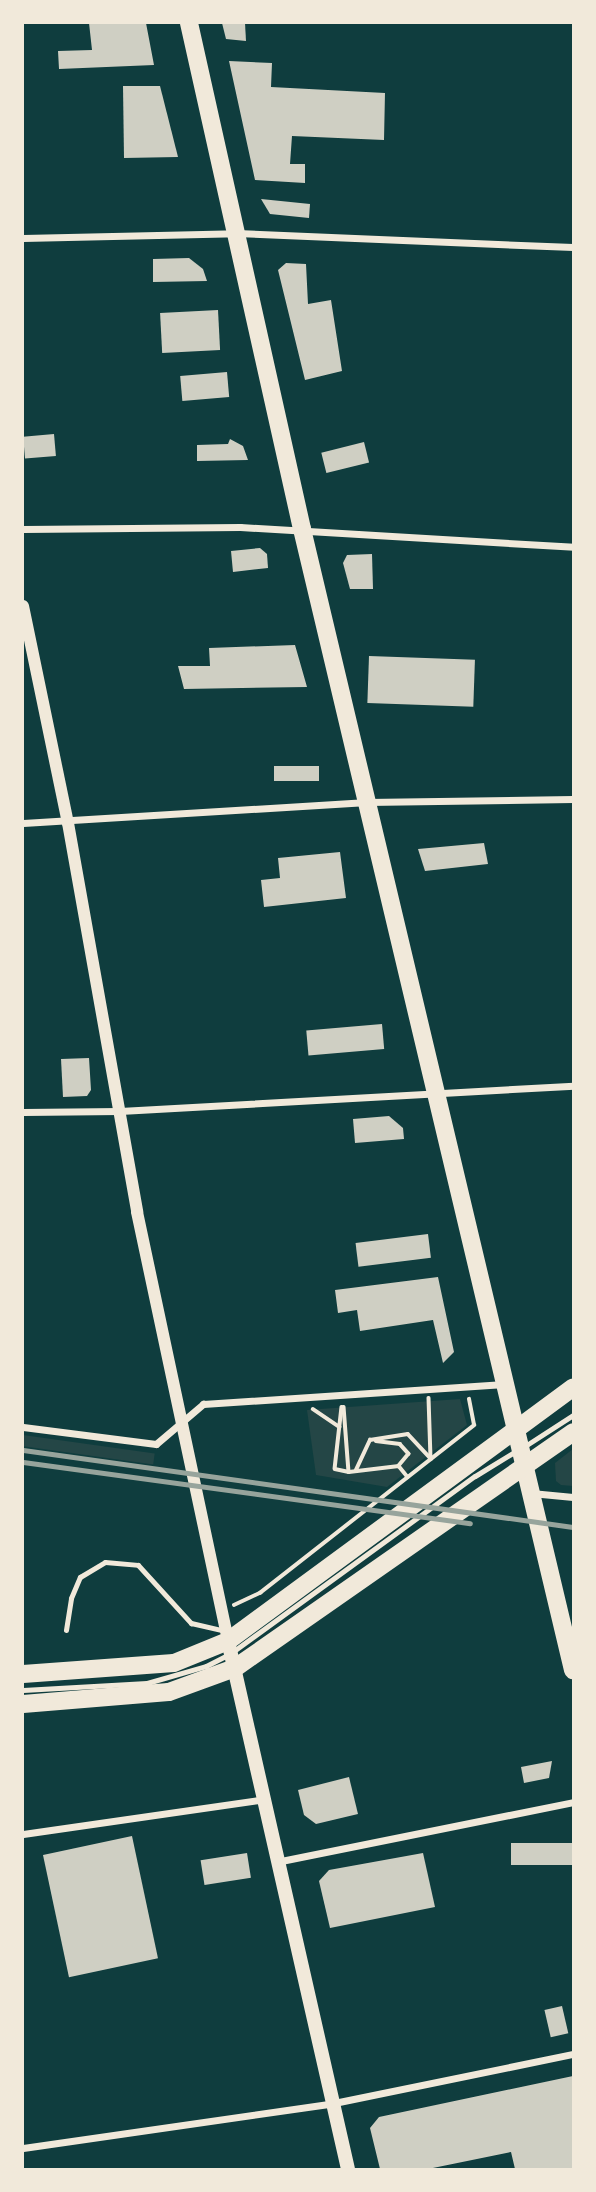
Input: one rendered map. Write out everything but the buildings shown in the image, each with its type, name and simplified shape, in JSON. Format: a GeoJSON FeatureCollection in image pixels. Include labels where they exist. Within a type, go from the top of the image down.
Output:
{"type":"FeatureCollection","features":[{"type":"Feature","properties":{"kind":"main road"},"geometry":{"type":"LineString","coordinates":[[189,23],[302,529],[573,1670]]}},
{"type":"Feature","properties":{"kind":"main road"},"geometry":{"type":"LineString","coordinates":[[23,1704],[169,1692],[518,1441],[573,1388]]}},
{"type":"Feature","properties":{"kind":"main road"},"geometry":{"type":"LineString","coordinates":[[23,1674],[174,1663],[230,1648],[524,1469],[573,1432]]}},
{"type":"Feature","properties":{"kind":"main road"},"geometry":{"type":"LineString","coordinates":[[230,1648],[267,1799],[348,2169]]}},
{"type":"Feature","properties":{"kind":"street"},"geometry":{"type":"LineString","coordinates":[[23,238],[236,233],[573,247]]}},
{"type":"Feature","properties":{"kind":"street"},"geometry":{"type":"LineString","coordinates":[[23,529],[302,529],[573,547]]}},
{"type":"Feature","properties":{"kind":"street"},"geometry":{"type":"LineString","coordinates":[[23,606],[68,823],[120,1111],[230,1648]]}},
{"type":"Feature","properties":{"kind":"street"},"geometry":{"type":"LineString","coordinates":[[23,823],[68,823],[367,802],[573,799]]}},
{"type":"Feature","properties":{"kind":"street"},"geometry":{"type":"LineString","coordinates":[[23,1112],[120,1111],[573,1086]]}},
{"type":"Feature","properties":{"kind":"street"},"geometry":{"type":"LineString","coordinates":[[23,1427],[156,1444],[203,1404],[504,1384]]}},
{"type":"Feature","properties":{"kind":"street"},"geometry":{"type":"LineString","coordinates":[[530,1493],[573,1497]]}},
{"type":"Feature","properties":{"kind":"street"},"geometry":{"type":"LineString","coordinates":[[23,1834],[267,1799]]}},
{"type":"Feature","properties":{"kind":"street"},"geometry":{"type":"LineString","coordinates":[[281,1861],[573,1802]]}},
{"type":"Feature","properties":{"kind":"street"},"geometry":{"type":"LineString","coordinates":[[23,2148],[334,2104],[573,2054]]}},
{"type":"Feature","properties":{"kind":"lane"},"geometry":{"type":"LineString","coordinates":[[518,1441],[573,1415]]}},
{"type":"Feature","properties":{"kind":"lane"},"geometry":{"type":"LineString","coordinates":[[23,1690],[147,1683],[200,1669],[230,1648],[191,1623],[138,1565],[106,1562],[80,1577],[66,1630]]}},
{"type":"Feature","properties":{"kind":"path"},"geometry":{"type":"LineString","coordinates":[[221,1612],[260,1593],[474,1426],[466,1386]]}},
{"type":"Feature","properties":{"kind":"path"},"geometry":{"type":"LineString","coordinates":[[429,1389],[431,1459]]}},
{"type":"Feature","properties":{"kind":"path"},"geometry":{"type":"LineString","coordinates":[[343,1394],[335,1469],[349,1472],[399,1466],[409,1454],[400,1444],[370,1440]]}},
{"type":"Feature","properties":{"kind":"path"},"geometry":{"type":"LineString","coordinates":[[343,1394],[349,1472]]}},
{"type":"Feature","properties":{"kind":"path"},"geometry":{"type":"LineString","coordinates":[[309,1396],[311,1407],[340,1427]]}},
{"type":"Feature","properties":{"kind":"path"},"geometry":{"type":"LineString","coordinates":[[370,1440],[408,1434],[431,1459]]}},
{"type":"Feature","properties":{"kind":"path"},"geometry":{"type":"LineString","coordinates":[[356,1471],[370,1440]]}},
{"type":"Feature","properties":{"kind":"path"},"geometry":{"type":"LineString","coordinates":[[399,1466],[408,1477]]}},
{"type":"Feature","properties":{"kind":"shaded area"},"geometry":{"type":"Polygon","coordinates":[[[460,1399],[467,1425],[387,1487],[316,1475],[307,1410],[460,1399]]]}},
{"type":"Feature","properties":{"kind":"shaded area"},"geometry":{"type":"Polygon","coordinates":[[[23,1435],[155,1454],[153,1464],[23,1446],[23,1435]]]}},
{"type":"Feature","properties":{"kind":"shaded area"},"geometry":{"type":"Polygon","coordinates":[[[573,1449],[573,1486],[561,1485],[556,1481],[555,1463],[573,1449]]]}},
{"type":"Feature","properties":{"kind":"railway"},"geometry":{"type":"LineString","coordinates":[[23,1450],[573,1527]]}},
{"type":"Feature","properties":{"kind":"railway"},"geometry":{"type":"LineString","coordinates":[[23,1462],[470,1523]]}}]}
